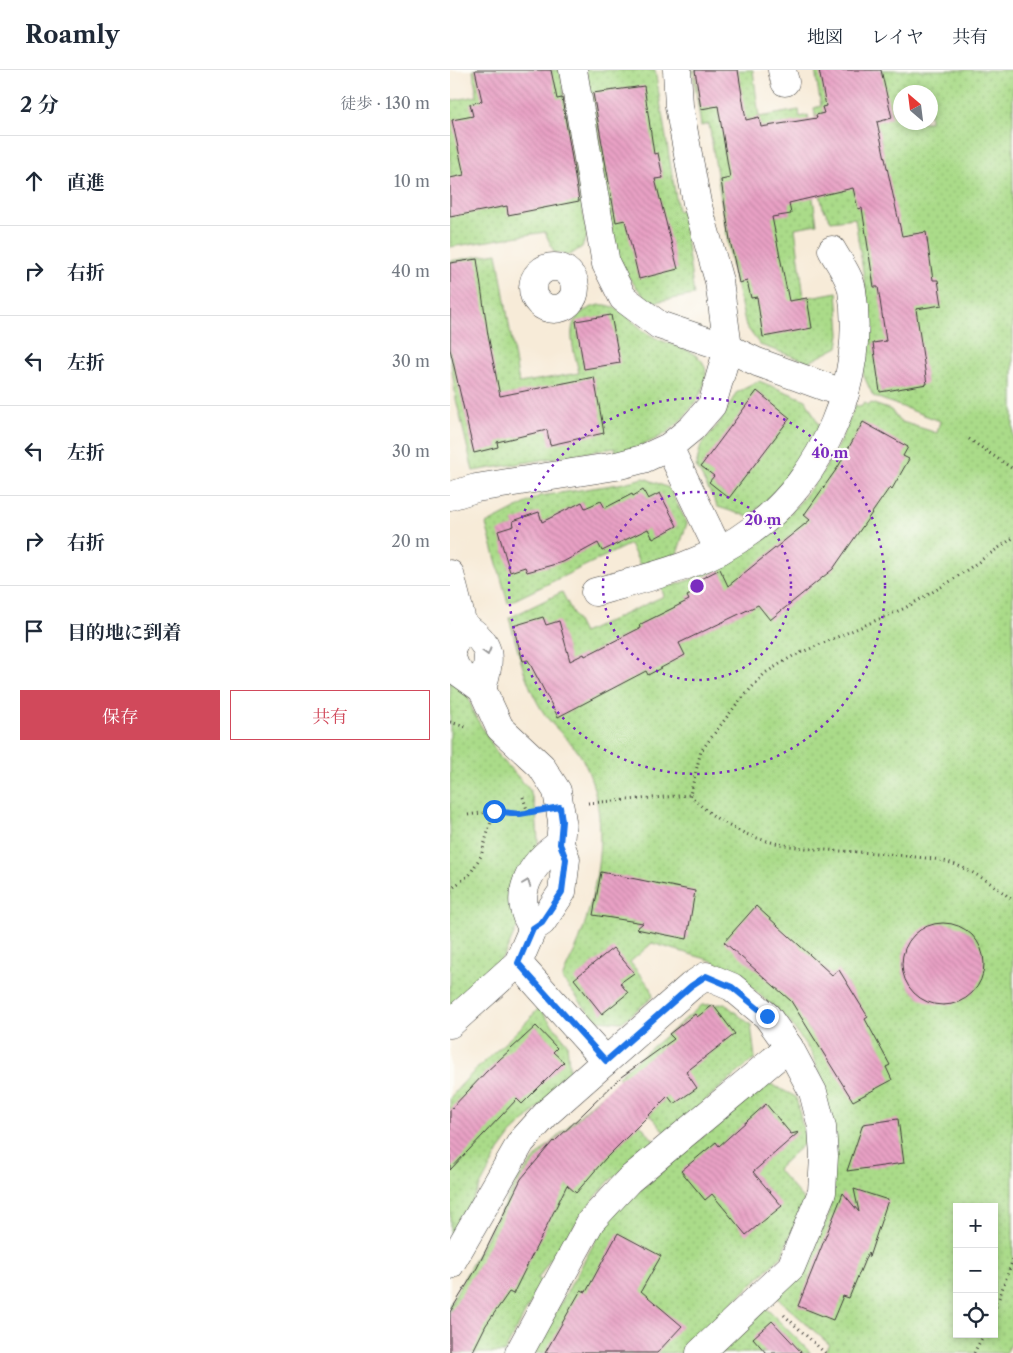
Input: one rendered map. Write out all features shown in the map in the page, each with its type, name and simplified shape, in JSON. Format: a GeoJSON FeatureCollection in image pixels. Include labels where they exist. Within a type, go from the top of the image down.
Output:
{"type":"FeatureCollection","features":[{"type":"Feature","properties":{"kind":"street"},"geometry":{"type":"LineString","coordinates":[[573,70],[606,264],[623,298],[659,325],[728,348],[757,362],[844,394]]}},
{"type":"Feature","properties":{"kind":"street"},"geometry":{"type":"LineString","coordinates":[[450,496],[476,488],[616,466],[643,459],[669,447],[692,428],[712,405],[728,348],[719,281],[697,203],[681,115],[677,70]]}},
{"type":"Feature","properties":{"kind":"street"},"geometry":{"type":"LineString","coordinates":[[595,592],[681,568],[719,551],[753,530],[792,494],[822,449],[835,425],[844,394],[854,332],[852,288],[832,250]]}},
{"type":"Feature","properties":{"kind":"street"},"geometry":{"type":"LineString","coordinates":[[574,281],[606,264]]}},
{"type":"Feature","properties":{"kind":"street"},"geometry":{"type":"LineString","coordinates":[[669,447],[719,551]]}},
{"type":"Feature","properties":{"kind":"street"},"geometry":{"type":"LineString","coordinates":[[450,574],[463,625],[450,652],[458,671],[482,689],[500,728],[541,766],[556,791],[562,821],[560,844],[566,859],[562,892],[542,922],[533,928],[518,963],[450,1024]]}},
{"type":"Feature","properties":{"kind":"street"},"geometry":{"type":"LineString","coordinates":[[463,625],[479,635],[487,648],[489,662],[482,689]]}},
{"type":"Feature","properties":{"kind":"street"},"geometry":{"type":"LineString","coordinates":[[533,928],[528,922],[525,903],[525,883],[549,851],[560,844]]}},
{"type":"Feature","properties":{"kind":"street"},"geometry":{"type":"LineString","coordinates":[[518,963],[606,1061]]}},
{"type":"Feature","properties":{"kind":"street"},"geometry":{"type":"LineString","coordinates":[[450,1265],[521,1142],[548,1112],[691,986],[706,976],[732,987],[767,1016],[789,1047],[813,1092],[822,1127],[824,1156],[822,1192],[791,1267],[700,1353]]}},
{"type":"Feature","properties":{"kind":"street"},"geometry":{"type":"LineString","coordinates":[[519,1353],[592,1221],[610,1198],[629,1180],[789,1047]]}},
{"type":"Feature","properties":{"kind":"path"},"geometry":{"type":"LineString","coordinates":[[969,439],[1013,468]]}},
{"type":"Feature","properties":{"kind":"path"},"geometry":{"type":"LineString","coordinates":[[690,795],[701,751],[736,705],[765,673],[793,656],[905,608],[948,583],[1013,538]]}},
{"type":"Feature","properties":{"kind":"path"},"geometry":{"type":"LineString","coordinates":[[468,815],[494,811],[520,814],[598,801],[690,795]]}},
{"type":"Feature","properties":{"kind":"path"},"geometry":{"type":"LineString","coordinates":[[690,795],[704,810],[733,829],[775,844],[827,852],[888,854],[947,862],[975,874],[1013,901]]}},
{"type":"Feature","properties":{"kind":"path"},"geometry":{"type":"LineString","coordinates":[[450,890],[470,874],[481,856],[494,811]]}},
{"type":"Feature","properties":{"kind":"path"},"geometry":{"type":"LineString","coordinates":[[998,1301],[1013,1259]]}},
{"type":"Feature","properties":{"kind":"path"},"geometry":{"type":"LineString","coordinates":[[762,1294],[825,1353]]}},
{"type":"Feature","properties":{"kind":"path"},"geometry":{"type":"LineString","coordinates":[[974,1353],[982,1338]]}},
{"type":"Feature","properties":{"kind":"green space"},"geometry":{"type":"Polygon","coordinates":[[[473,70],[560,70],[587,236],[582,247],[570,255],[554,252],[545,232],[450,247],[450,101],[477,96],[473,70]]]}},
{"type":"Feature","properties":{"kind":"green space"},"geometry":{"type":"Polygon","coordinates":[[[586,70],[655,70],[678,211],[682,210],[694,295],[649,303],[623,270],[615,252],[586,70]]]}},
{"type":"Feature","properties":{"kind":"green space"},"geometry":{"type":"Polygon","coordinates":[[[693,70],[753,70],[759,117],[799,110],[800,117],[808,115],[814,151],[808,166],[817,224],[795,228],[804,298],[837,292],[840,334],[838,347],[809,362],[760,345],[746,326],[731,262],[709,124],[701,126],[693,70]]]}},
{"type":"Feature","properties":{"kind":"green space"},"geometry":{"type":"Polygon","coordinates":[[[815,70],[1013,70],[1013,1341],[1006,1353],[823,1353],[830,1345],[774,1295],[806,1265],[829,1214],[832,1198],[825,1087],[812,1054],[789,1021],[740,977],[710,960],[652,943],[630,962],[651,988],[653,997],[622,1022],[595,1020],[562,979],[579,941],[597,874],[600,827],[597,804],[592,782],[580,754],[549,720],[534,697],[524,671],[509,618],[562,592],[583,633],[664,596],[661,587],[683,582],[731,560],[755,544],[798,505],[816,482],[831,458],[855,405],[861,407],[864,403],[869,405],[871,403],[891,410],[899,421],[937,433],[940,421],[873,396],[863,374],[868,323],[865,284],[855,218],[831,221],[823,208],[817,179],[823,166],[814,108],[821,106],[815,70]]]}},
{"type":"Feature","properties":{"kind":"green space"},"geometry":{"type":"Polygon","coordinates":[[[497,253],[519,383],[579,373],[572,337],[575,321],[580,314],[588,309],[603,305],[613,307],[652,336],[697,356],[704,365],[706,375],[698,398],[673,428],[647,443],[616,453],[615,448],[473,471],[456,399],[450,354],[450,261],[497,253]]]}},
{"type":"Feature","properties":{"kind":"green space"},"geometry":{"type":"Polygon","coordinates":[[[759,381],[806,400],[820,427],[779,488],[749,517],[718,507],[696,466],[701,445],[720,422],[736,393],[759,381]]]}},
{"type":"Feature","properties":{"kind":"green space"},"geometry":{"type":"Polygon","coordinates":[[[644,478],[669,488],[687,523],[677,554],[640,565],[630,544],[508,603],[486,524],[540,496],[619,484],[644,478]]]}},
{"type":"Feature","properties":{"kind":"green space"},"geometry":{"type":"Polygon","coordinates":[[[450,680],[468,696],[474,714],[499,756],[530,790],[536,811],[538,841],[523,914],[505,954],[487,977],[450,1008],[450,680]]]}},
{"type":"Feature","properties":{"kind":"green space"},"geometry":{"type":"Polygon","coordinates":[[[725,1004],[751,1025],[755,1058],[666,1134],[618,1076],[702,1005],[725,1004]]]}},
{"type":"Feature","properties":{"kind":"green space"},"geometry":{"type":"Polygon","coordinates":[[[539,1008],[567,1043],[570,1077],[514,1131],[499,1151],[450,1242],[450,1098],[471,1074],[539,1008]]]}},
{"type":"Feature","properties":{"kind":"green space"},"geometry":{"type":"Polygon","coordinates":[[[767,1082],[796,1097],[806,1142],[777,1169],[805,1201],[781,1257],[717,1317],[683,1353],[533,1353],[606,1222],[626,1202],[767,1082]]]}},
{"type":"Feature","properties":{"kind":"green space"},"geometry":{"type":"Polygon","coordinates":[[[611,1089],[655,1142],[609,1181],[582,1213],[554,1261],[550,1259],[538,1279],[542,1281],[504,1353],[450,1353],[450,1304],[519,1178],[539,1154],[593,1103],[611,1089]]]}},
{"type":"Feature","properties":{"kind":"green space"},"geometry":{"type":"Polygon","coordinates":[[[764,1306],[811,1353],[717,1353],[764,1306]]]}},
{"type":"Feature","properties":{"kind":"building"},"geometry":{"type":"Polygon","coordinates":[[[475,70],[551,70],[557,99],[562,98],[579,201],[508,215],[507,206],[450,217],[450,178],[464,175],[452,120],[473,116],[470,104],[482,101],[475,70]]]}},
{"type":"Feature","properties":{"kind":"building"},"geometry":{"type":"Polygon","coordinates":[[[695,70],[738,70],[746,120],[759,117],[761,127],[817,118],[816,115],[824,113],[822,107],[826,106],[819,70],[881,70],[892,118],[877,122],[902,236],[926,232],[933,280],[938,280],[942,305],[916,309],[927,384],[880,392],[873,343],[886,341],[878,287],[874,287],[862,208],[858,209],[853,188],[789,203],[791,214],[772,217],[789,301],[807,298],[812,328],[763,337],[757,297],[751,298],[747,281],[739,283],[730,240],[721,180],[730,178],[718,106],[701,109],[695,70]]]}},
{"type":"Feature","properties":{"kind":"building"},"geometry":{"type":"Polygon","coordinates":[[[644,86],[654,154],[658,153],[663,178],[655,179],[678,269],[639,279],[625,220],[616,222],[593,93],[644,86]]]}},
{"type":"Feature","properties":{"kind":"building"},"geometry":{"type":"Polygon","coordinates":[[[477,259],[488,335],[500,396],[594,377],[604,433],[550,445],[547,430],[497,442],[498,447],[474,453],[450,349],[450,263],[477,259]]]}},
{"type":"Feature","properties":{"kind":"building"},"geometry":{"type":"Polygon","coordinates":[[[611,315],[620,363],[584,369],[576,321],[611,315]]]}},
{"type":"Feature","properties":{"kind":"building"},"geometry":{"type":"Polygon","coordinates":[[[757,391],[790,418],[729,498],[709,482],[714,476],[701,466],[757,391]]]}},
{"type":"Feature","properties":{"kind":"building"},"geometry":{"type":"Polygon","coordinates":[[[863,422],[908,447],[903,456],[909,459],[892,489],[890,487],[833,569],[770,620],[758,605],[679,643],[685,655],[648,675],[646,671],[558,717],[528,660],[523,661],[513,626],[543,617],[546,625],[559,621],[570,661],[584,654],[585,656],[640,628],[639,625],[689,600],[687,596],[697,591],[693,583],[720,569],[728,586],[810,520],[804,515],[838,467],[863,422]]]}},
{"type":"Feature","properties":{"kind":"building"},"geometry":{"type":"Polygon","coordinates":[[[643,490],[648,499],[660,493],[677,526],[653,539],[648,529],[602,551],[598,543],[563,562],[527,572],[525,567],[510,572],[498,531],[514,526],[513,521],[539,512],[542,522],[582,502],[585,508],[601,501],[605,508],[643,490]]]}},
{"type":"Feature","properties":{"kind":"building"},"geometry":{"type":"Polygon","coordinates":[[[601,872],[695,891],[687,939],[636,929],[643,923],[593,915],[601,872]]]}},
{"type":"Feature","properties":{"kind":"building"},"geometry":{"type":"Polygon","coordinates":[[[756,906],[832,975],[839,970],[868,1017],[865,1019],[890,1065],[886,1067],[892,1080],[853,1101],[791,1001],[724,942],[756,906]]]}},
{"type":"Feature","properties":{"kind":"building"},"geometry":{"type":"Polygon","coordinates":[[[943,923],[959,927],[972,935],[980,948],[984,964],[980,980],[972,993],[959,1001],[943,1005],[927,1001],[914,993],[906,980],[902,964],[906,948],[914,935],[927,927],[943,923]]]}},
{"type":"Feature","properties":{"kind":"building"},"geometry":{"type":"Polygon","coordinates":[[[613,948],[634,973],[620,983],[628,993],[602,1014],[574,979],[613,948]]]}},
{"type":"Feature","properties":{"kind":"building"},"geometry":{"type":"Polygon","coordinates":[[[713,1005],[735,1034],[686,1072],[697,1088],[674,1104],[668,1096],[605,1159],[576,1193],[567,1185],[513,1294],[509,1292],[486,1325],[472,1353],[450,1353],[450,1312],[477,1268],[521,1179],[553,1141],[621,1077],[674,1039],[669,1034],[695,1014],[697,1017],[713,1005]]]}},
{"type":"Feature","properties":{"kind":"building"},"geometry":{"type":"Polygon","coordinates":[[[536,1026],[557,1048],[553,1052],[564,1062],[522,1104],[517,1099],[450,1170],[450,1110],[486,1072],[536,1026]]]}},
{"type":"Feature","properties":{"kind":"building"},"geometry":{"type":"Polygon","coordinates":[[[766,1104],[791,1134],[799,1132],[753,1172],[782,1206],[746,1235],[712,1194],[705,1200],[681,1171],[716,1142],[719,1146],[766,1104]]]}},
{"type":"Feature","properties":{"kind":"building"},"geometry":{"type":"Polygon","coordinates":[[[898,1119],[904,1163],[847,1171],[863,1124],[898,1119]]]}},
{"type":"Feature","properties":{"kind":"building"},"geometry":{"type":"Polygon","coordinates":[[[854,1189],[888,1200],[869,1257],[868,1252],[849,1298],[843,1296],[833,1320],[798,1306],[843,1193],[859,1212],[854,1189]]]}},
{"type":"Feature","properties":{"kind":"building"},"geometry":{"type":"Polygon","coordinates":[[[618,1233],[661,1256],[641,1291],[682,1326],[657,1353],[545,1353],[581,1290],[586,1292],[618,1233]]]}},
{"type":"Feature","properties":{"kind":"building"},"geometry":{"type":"Polygon","coordinates":[[[772,1321],[802,1353],[766,1353],[753,1338],[772,1321]]]}},
{"type":"Feature","properties":{"kind":"route"},"geometry":{"type":"LineString","coordinates":[[494,811],[520,814],[560,807],[562,821],[560,844],[566,859],[562,892],[542,922],[533,928],[518,963],[606,1061],[691,986],[706,976],[732,987],[767,1016]]}}]}
